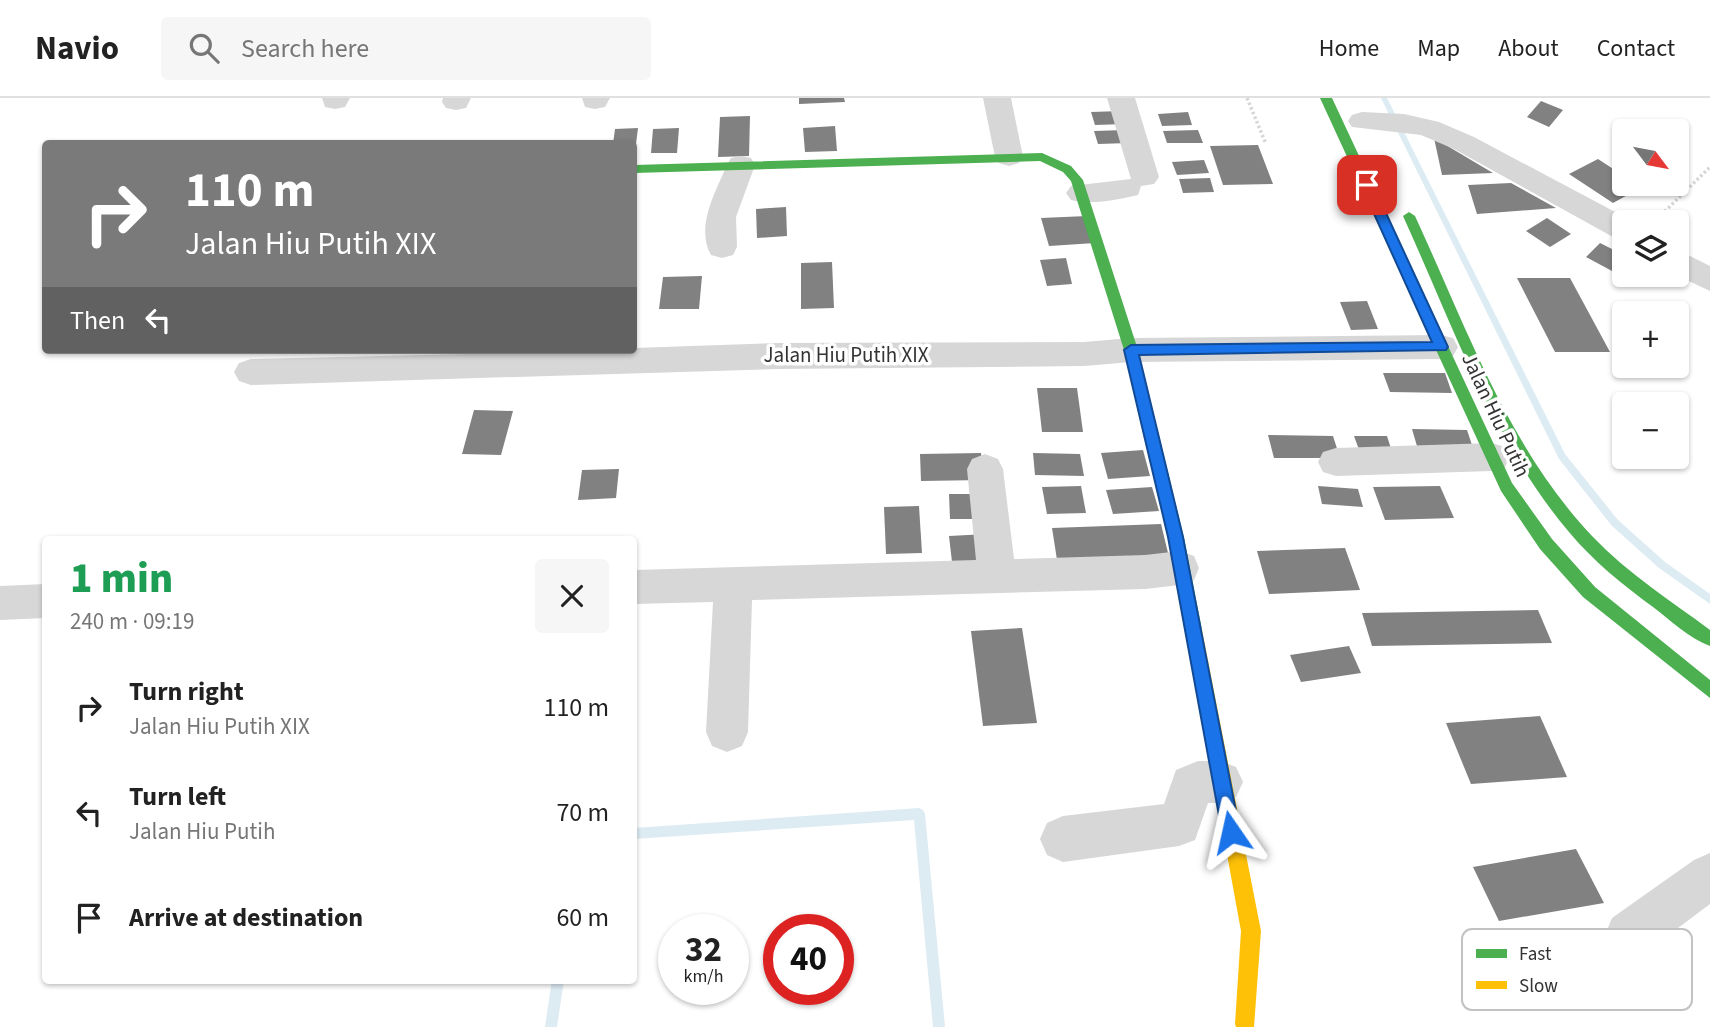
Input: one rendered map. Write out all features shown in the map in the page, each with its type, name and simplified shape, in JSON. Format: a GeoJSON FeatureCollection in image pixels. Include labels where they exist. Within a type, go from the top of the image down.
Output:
{"type":"FeatureCollection","features":[{"type":"Feature","properties":{"kind":"street"},"geometry":{"type":"LineString","coordinates":[[997,98],[1009,157]]}},
{"type":"Feature","properties":{"kind":"street"},"geometry":{"type":"LineString","coordinates":[[1081,193],[1136,182],[1121,98]]}},
{"type":"Feature","properties":{"kind":"street","name":"Jalan Hiu Putih"},"geometry":{"type":"LineString","coordinates":[[1326,98],[1506,487],[1533,527],[1573,577],[1621,620],[1710,690]]}},
{"type":"Feature","properties":{"kind":"street"},"geometry":{"type":"LineString","coordinates":[[1362,121],[1404,123],[1429,128],[1476,149],[1612,223]]}},
{"type":"Feature","properties":{"kind":"street"},"geometry":{"type":"LineString","coordinates":[[637,169],[1042,157],[1067,169],[1077,180],[1131,350],[1175,537],[1251,931],[1252,958],[1244,1000],[1245,1024]]}},
{"type":"Feature","properties":{"kind":"street"},"geometry":{"type":"LineString","coordinates":[[722,247],[721,217],[741,164]]}},
{"type":"Feature","properties":{"kind":"street"},"geometry":{"type":"LineString","coordinates":[[1404,207],[1510,430],[1551,496],[1575,528],[1598,551],[1710,639]]}},
{"type":"Feature","properties":{"kind":"street"},"geometry":{"type":"LineString","coordinates":[[1388,232],[1416,231]]}},
{"type":"Feature","properties":{"kind":"street"},"geometry":{"type":"LineString","coordinates":[[1689,268],[1710,280]]}},
{"type":"Feature","properties":{"kind":"street","name":"Jalan Hiu Putih XIX"},"geometry":{"type":"LineString","coordinates":[[251,372],[652,359],[1441,347]]}},
{"type":"Feature","properties":{"kind":"street"},"geometry":{"type":"LineString","coordinates":[[1336,462],[1492,457]]}},
{"type":"Feature","properties":{"kind":"street"},"geometry":{"type":"LineString","coordinates":[[985,470],[997,577]]}},
{"type":"Feature","properties":{"kind":"street"},"geometry":{"type":"LineString","coordinates":[[637,587],[1145,572],[1180,568]]}},
{"type":"Feature","properties":{"kind":"street"},"geometry":{"type":"LineString","coordinates":[[727,732],[733,586]]}},
{"type":"Feature","properties":{"kind":"street"},"geometry":{"type":"LineString","coordinates":[[0,603],[42,601]]}},
{"type":"Feature","properties":{"kind":"street"},"geometry":{"type":"LineString","coordinates":[[1063,839],[1178,824],[1192,785],[1198,782],[1221,782]]}},
{"type":"Feature","properties":{"kind":"street"},"geometry":{"type":"LineString","coordinates":[[1637,929],[1710,876]]}},
{"type":"Feature","properties":{"kind":"path"},"geometry":{"type":"LineString","coordinates":[[1247,98],[1266,144]]}},
{"type":"Feature","properties":{"kind":"path"},"geometry":{"type":"LineString","coordinates":[[1666,210],[1710,167]]}},
{"type":"Feature","properties":{"kind":"building"},"geometry":{"type":"Polygon","coordinates":[[[799,98],[844,98],[845,102],[799,104],[799,98]]]}},
{"type":"Feature","properties":{"kind":"building"},"geometry":{"type":"Polygon","coordinates":[[[1541,101],[1563,110],[1549,127],[1527,117],[1541,101]]]}},
{"type":"Feature","properties":{"kind":"building"},"geometry":{"type":"Polygon","coordinates":[[[1121,111],[1125,124],[1095,125],[1091,112],[1121,111]]]}},
{"type":"Feature","properties":{"kind":"building"},"geometry":{"type":"Polygon","coordinates":[[[1188,112],[1192,125],[1162,126],[1158,114],[1188,112]]]}},
{"type":"Feature","properties":{"kind":"building"},"geometry":{"type":"Polygon","coordinates":[[[750,116],[749,156],[718,157],[720,117],[750,116]]]}},
{"type":"Feature","properties":{"kind":"building"},"geometry":{"type":"Polygon","coordinates":[[[835,126],[837,151],[805,152],[803,128],[835,126]]]}},
{"type":"Feature","properties":{"kind":"building"},"geometry":{"type":"Polygon","coordinates":[[[638,128],[636,140],[614,140],[615,129],[638,128]]]}},
{"type":"Feature","properties":{"kind":"building"},"geometry":{"type":"Polygon","coordinates":[[[679,128],[677,153],[651,153],[653,129],[679,128]]]}},
{"type":"Feature","properties":{"kind":"building"},"geometry":{"type":"Polygon","coordinates":[[[1125,130],[1129,143],[1098,144],[1094,131],[1125,130]]]}},
{"type":"Feature","properties":{"kind":"building"},"geometry":{"type":"Polygon","coordinates":[[[1198,130],[1203,143],[1167,143],[1163,131],[1198,130]]]}},
{"type":"Feature","properties":{"kind":"building"},"geometry":{"type":"Polygon","coordinates":[[[1434,138],[1493,173],[1442,175],[1434,138]]]}},
{"type":"Feature","properties":{"kind":"building"},"geometry":{"type":"Polygon","coordinates":[[[1258,145],[1273,184],[1223,185],[1210,146],[1258,145]]]}},
{"type":"Feature","properties":{"kind":"building"},"geometry":{"type":"Polygon","coordinates":[[[1598,159],[1612,168],[1612,196],[1626,196],[1613,203],[1569,174],[1598,159]]]}},
{"type":"Feature","properties":{"kind":"building"},"geometry":{"type":"Polygon","coordinates":[[[1204,160],[1209,173],[1177,175],[1172,162],[1204,160]]]}},
{"type":"Feature","properties":{"kind":"building"},"geometry":{"type":"Polygon","coordinates":[[[1210,178],[1214,192],[1183,193],[1179,179],[1210,178]]]}},
{"type":"Feature","properties":{"kind":"building"},"geometry":{"type":"Polygon","coordinates":[[[1511,183],[1556,208],[1477,214],[1468,185],[1511,183]]]}},
{"type":"Feature","properties":{"kind":"building"},"geometry":{"type":"Polygon","coordinates":[[[786,207],[787,236],[757,238],[756,209],[786,207]]]}},
{"type":"Feature","properties":{"kind":"building"},"geometry":{"type":"Polygon","coordinates":[[[1087,216],[1095,243],[1049,246],[1041,218],[1087,216]]]}},
{"type":"Feature","properties":{"kind":"building"},"geometry":{"type":"Polygon","coordinates":[[[1547,218],[1571,234],[1550,247],[1526,231],[1547,218]]]}},
{"type":"Feature","properties":{"kind":"building"},"geometry":{"type":"Polygon","coordinates":[[[1600,243],[1612,249],[1612,271],[1586,257],[1600,243]]]}},
{"type":"Feature","properties":{"kind":"building"},"geometry":{"type":"Polygon","coordinates":[[[1066,258],[1072,284],[1047,286],[1040,260],[1066,258]]]}},
{"type":"Feature","properties":{"kind":"building"},"geometry":{"type":"Polygon","coordinates":[[[832,262],[834,308],[801,309],[801,263],[832,262]]]}},
{"type":"Feature","properties":{"kind":"building"},"geometry":{"type":"Polygon","coordinates":[[[702,276],[699,309],[659,309],[663,277],[702,276]]]}},
{"type":"Feature","properties":{"kind":"building"},"geometry":{"type":"Polygon","coordinates":[[[1517,278],[1570,278],[1610,352],[1555,352],[1517,278]]]}},
{"type":"Feature","properties":{"kind":"building"},"geometry":{"type":"Polygon","coordinates":[[[1367,301],[1378,329],[1351,330],[1340,302],[1367,301]]]}},
{"type":"Feature","properties":{"kind":"building"},"geometry":{"type":"Polygon","coordinates":[[[1383,373],[1445,373],[1452,393],[1390,392],[1383,373]]]}},
{"type":"Feature","properties":{"kind":"building"},"geometry":{"type":"Polygon","coordinates":[[[1037,388],[1077,388],[1083,432],[1042,432],[1037,388]]]}},
{"type":"Feature","properties":{"kind":"building"},"geometry":{"type":"Polygon","coordinates":[[[474,410],[513,411],[501,455],[462,454],[474,410]]]}},
{"type":"Feature","properties":{"kind":"building"},"geometry":{"type":"Polygon","coordinates":[[[1412,429],[1467,430],[1475,454],[1419,453],[1412,429]]]}},
{"type":"Feature","properties":{"kind":"building"},"geometry":{"type":"Polygon","coordinates":[[[1268,435],[1333,436],[1340,458],[1274,458],[1268,435]]]}},
{"type":"Feature","properties":{"kind":"building"},"geometry":{"type":"Polygon","coordinates":[[[1354,436],[1387,436],[1393,455],[1361,455],[1354,436]]]}},
{"type":"Feature","properties":{"kind":"building"},"geometry":{"type":"Polygon","coordinates":[[[1143,450],[1150,476],[1108,479],[1101,453],[1143,450]]]}},
{"type":"Feature","properties":{"kind":"building"},"geometry":{"type":"Polygon","coordinates":[[[981,453],[984,480],[921,481],[920,454],[981,453]]]}},
{"type":"Feature","properties":{"kind":"building"},"geometry":{"type":"Polygon","coordinates":[[[1033,453],[1080,454],[1084,476],[1035,475],[1033,453]]]}},
{"type":"Feature","properties":{"kind":"building"},"geometry":{"type":"Polygon","coordinates":[[[619,469],[616,498],[578,500],[582,470],[619,469]]]}},
{"type":"Feature","properties":{"kind":"building"},"geometry":{"type":"Polygon","coordinates":[[[1081,486],[1086,513],[1047,514],[1042,487],[1081,486]]]}},
{"type":"Feature","properties":{"kind":"building"},"geometry":{"type":"Polygon","coordinates":[[[1318,486],[1358,489],[1363,507],[1322,504],[1318,486]]]}},
{"type":"Feature","properties":{"kind":"building"},"geometry":{"type":"Polygon","coordinates":[[[1440,486],[1454,518],[1385,520],[1373,487],[1440,486]]]}},
{"type":"Feature","properties":{"kind":"building"},"geometry":{"type":"Polygon","coordinates":[[[1152,487],[1159,511],[1113,514],[1106,490],[1152,487]]]}},
{"type":"Feature","properties":{"kind":"building"},"geometry":{"type":"Polygon","coordinates":[[[949,494],[983,494],[985,519],[950,519],[949,494]]]}},
{"type":"Feature","properties":{"kind":"building"},"geometry":{"type":"Polygon","coordinates":[[[919,506],[922,553],[886,554],[884,507],[919,506]]]}},
{"type":"Feature","properties":{"kind":"building"},"geometry":{"type":"Polygon","coordinates":[[[1161,524],[1169,557],[1057,560],[1052,528],[1161,524]]]}},
{"type":"Feature","properties":{"kind":"building"},"geometry":{"type":"Polygon","coordinates":[[[987,534],[990,561],[952,562],[949,536],[987,534]]]}},
{"type":"Feature","properties":{"kind":"building"},"geometry":{"type":"Polygon","coordinates":[[[1345,548],[1360,590],[1269,594],[1257,551],[1345,548]]]}},
{"type":"Feature","properties":{"kind":"building"},"geometry":{"type":"Polygon","coordinates":[[[1538,610],[1552,643],[1372,646],[1362,613],[1538,610]]]}},
{"type":"Feature","properties":{"kind":"building"},"geometry":{"type":"Polygon","coordinates":[[[1022,628],[1037,723],[983,726],[971,631],[1022,628]]]}},
{"type":"Feature","properties":{"kind":"building"},"geometry":{"type":"Polygon","coordinates":[[[1349,646],[1361,673],[1301,682],[1290,655],[1349,646]]]}},
{"type":"Feature","properties":{"kind":"building"},"geometry":{"type":"Polygon","coordinates":[[[1540,716],[1567,777],[1471,784],[1446,723],[1540,716]]]}},
{"type":"Feature","properties":{"kind":"building"},"geometry":{"type":"Polygon","coordinates":[[[1576,849],[1604,903],[1499,921],[1473,867],[1576,849]]]}},
{"type":"Feature","properties":{"kind":"waterway"},"geometry":{"type":"LineString","coordinates":[[1384,98],[1562,456],[1615,523],[1662,565],[1710,600]]}},
{"type":"Feature","properties":{"kind":"waterway"},"geometry":{"type":"LineString","coordinates":[[637,834],[919,814],[939,1027]]}},
{"type":"Feature","properties":{"kind":"waterway"},"geometry":{"type":"LineString","coordinates":[[551,1027],[557,984]]}},
{"type":"Feature","properties":{"kind":"traffic: fast"},"geometry":{"type":"LineString","coordinates":[[1326,98],[1506,487],[1546,544],[1589,592],[1710,690]]}},
{"type":"Feature","properties":{"kind":"traffic: fast"},"geometry":{"type":"LineString","coordinates":[[637,169],[1042,157],[1067,169],[1077,180],[1131,350],[1176,538],[1194,630]]}},
{"type":"Feature","properties":{"kind":"traffic: fast"},"geometry":{"type":"LineString","coordinates":[[1409,216],[1482,377],[1523,455],[1547,492],[1574,527],[1605,559],[1710,639]]}},
{"type":"Feature","properties":{"kind":"traffic: slow"},"geometry":{"type":"LineString","coordinates":[[1194,630],[1251,931],[1245,1024]]}},
{"type":"Feature","properties":{"kind":"route"},"geometry":{"type":"LineString","coordinates":[[1231,832],[1175,537],[1131,350],[1441,347],[1367,185]]}}]}
